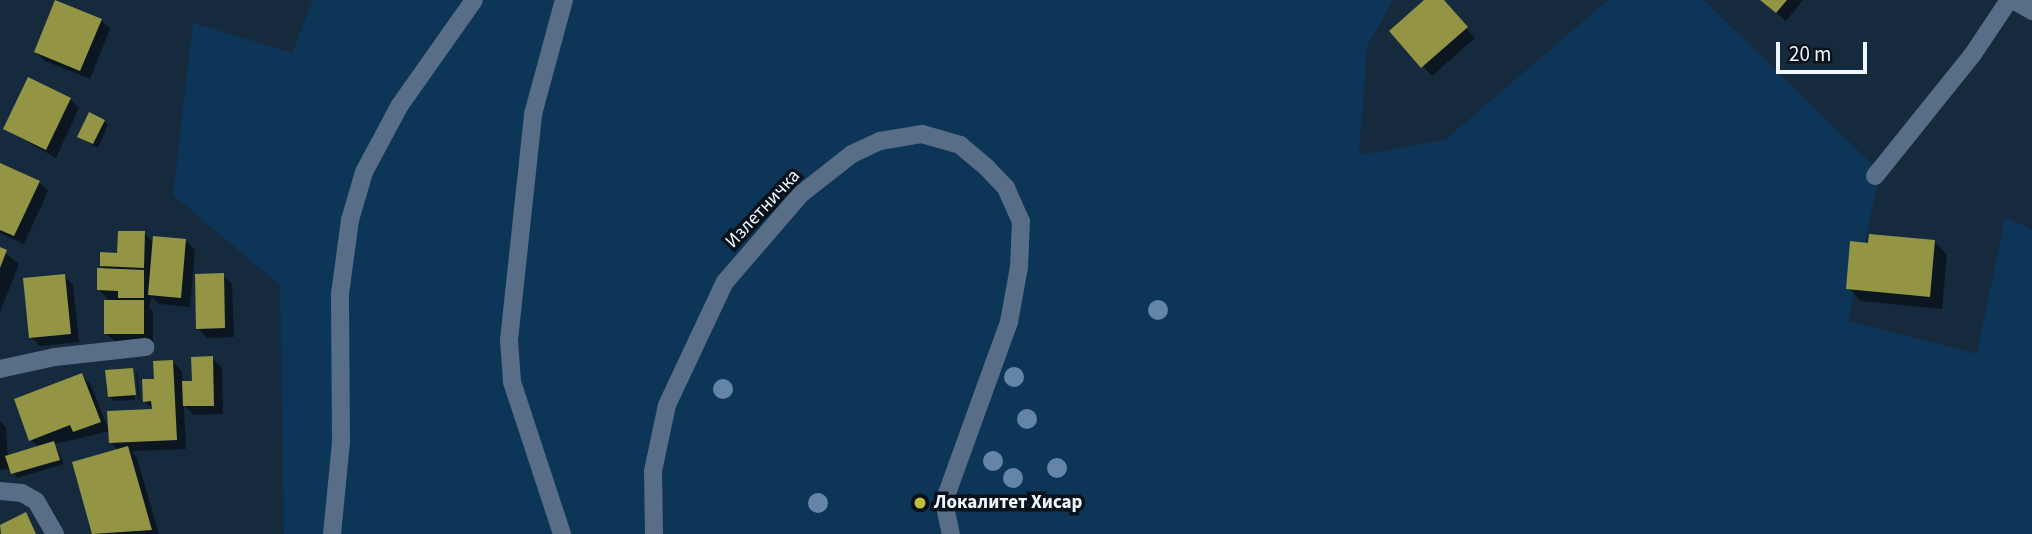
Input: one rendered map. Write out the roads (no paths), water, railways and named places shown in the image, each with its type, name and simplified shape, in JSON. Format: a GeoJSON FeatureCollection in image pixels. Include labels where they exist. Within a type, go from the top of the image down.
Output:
{"type":"FeatureCollection","features":[{"type":"Feature","properties":{"kind":"street"},"geometry":{"type":"LineString","coordinates":[[332,534],[341,442],[340,294],[350,220],[364,172],[400,106],[474,0]]}},
{"type":"Feature","properties":{"kind":"street"},"geometry":{"type":"LineString","coordinates":[[562,534],[512,382],[509,340],[533,114],[564,0]]}},
{"type":"Feature","properties":{"kind":"street"},"geometry":{"type":"LineString","coordinates":[[1875,176],[1973,54],[2011,0],[2032,11]]}},
{"type":"Feature","properties":{"kind":"street","name":"Излетничка"},"geometry":{"type":"LineString","coordinates":[[654,534],[653,471],[667,405],[725,282],[801,194],[852,154],[880,141],[922,134],[960,145],[987,168],[1006,188],[1021,221],[1019,267],[1009,321],[944,502],[951,534]]}},
{"type":"Feature","properties":{"kind":"street"},"geometry":{"type":"LineString","coordinates":[[0,369],[55,357],[145,347]]}},
{"type":"Feature","properties":{"kind":"street"},"geometry":{"type":"LineString","coordinates":[[0,491],[22,493],[36,501],[55,534]]}},
{"type":"Feature","properties":{"kind":"place","name":"Локалитет Хисар"},"geometry":{"type":"Point","coordinates":[920,503]}}]}
